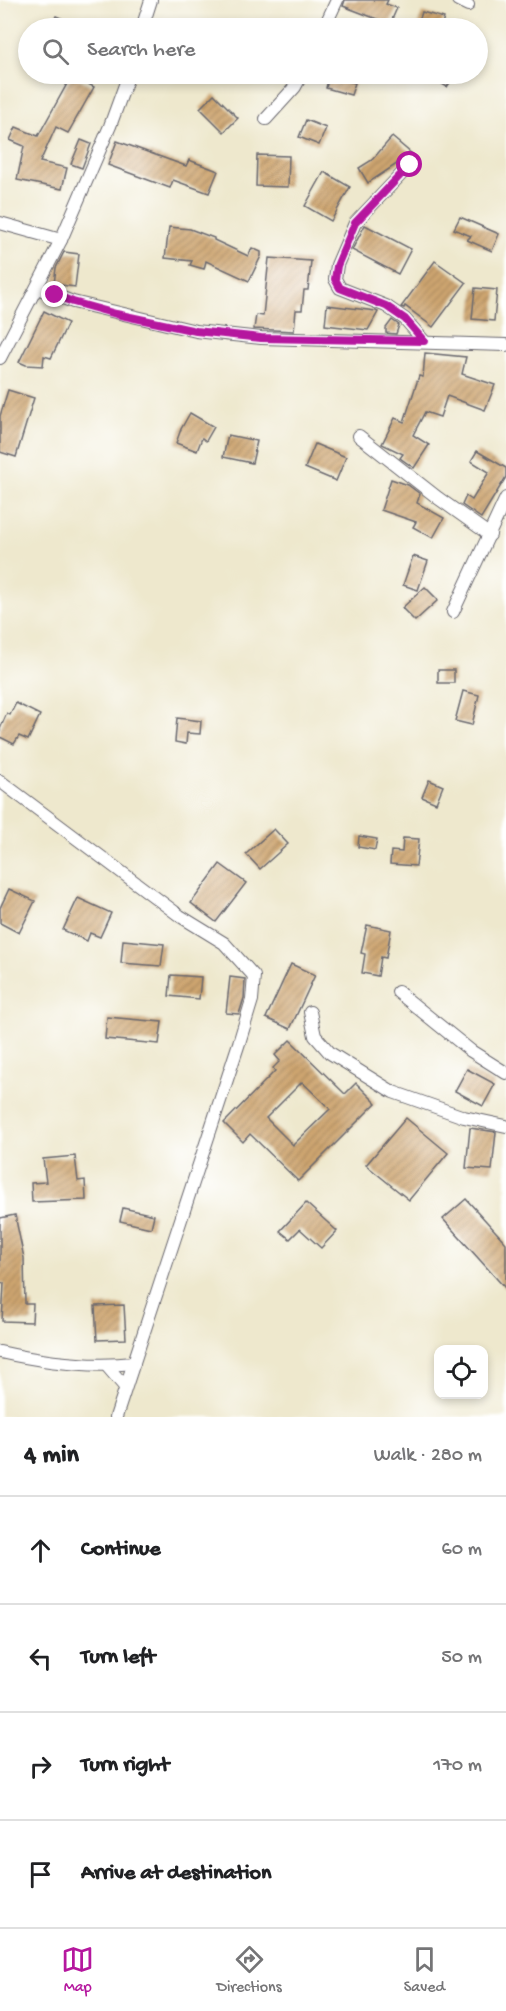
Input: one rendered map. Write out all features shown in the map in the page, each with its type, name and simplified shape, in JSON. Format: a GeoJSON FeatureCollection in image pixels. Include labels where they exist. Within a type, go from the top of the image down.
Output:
{"type":"FeatureCollection","features":[{"type":"Feature","properties":{"kind":"street"},"geometry":{"type":"LineString","coordinates":[[145,18],[151,0]]}},
{"type":"Feature","properties":{"kind":"street"},"geometry":{"type":"LineString","coordinates":[[329,18],[337,0]]}},
{"type":"Feature","properties":{"kind":"street"},"geometry":{"type":"LineString","coordinates":[[0,358],[61,240],[110,126],[125,84]]}},
{"type":"Feature","properties":{"kind":"street"},"geometry":{"type":"LineString","coordinates":[[266,119],[297,84]]}},
{"type":"Feature","properties":{"kind":"street"},"geometry":{"type":"LineString","coordinates":[[410,165],[355,223],[337,266],[335,279],[340,288],[386,306],[405,319],[424,341]]}},
{"type":"Feature","properties":{"kind":"street"},"geometry":{"type":"LineString","coordinates":[[0,223],[61,240]]}},
{"type":"Feature","properties":{"kind":"street"},"geometry":{"type":"LineString","coordinates":[[37,288],[73,302],[196,331],[261,338],[506,345]]}},
{"type":"Feature","properties":{"kind":"street"},"geometry":{"type":"LineString","coordinates":[[359,436],[438,498],[490,535]]}},
{"type":"Feature","properties":{"kind":"street"},"geometry":{"type":"LineString","coordinates":[[453,612],[506,498]]}},
{"type":"Feature","properties":{"kind":"street"},"geometry":{"type":"LineString","coordinates":[[0,781],[180,916],[224,943],[254,976],[252,1000],[239,1043],[116,1417]]}},
{"type":"Feature","properties":{"kind":"street"},"geometry":{"type":"LineString","coordinates":[[398,992],[471,1051],[506,1073]]}},
{"type":"Feature","properties":{"kind":"street"},"geometry":{"type":"LineString","coordinates":[[310,1012],[315,1036],[330,1053],[393,1092],[464,1117],[506,1126]]}},
{"type":"Feature","properties":{"kind":"street"},"geometry":{"type":"LineString","coordinates":[[0,1352],[72,1364],[107,1366],[134,1363]]}},
{"type":"Feature","properties":{"kind":"street"},"geometry":{"type":"LineString","coordinates":[[107,1366],[125,1387]]}},
{"type":"Feature","properties":{"kind":"building"},"geometry":{"type":"Polygon","coordinates":[[[345,0],[388,0],[386,4],[397,8],[393,18],[374,18],[343,6],[345,0]]]}},
{"type":"Feature","properties":{"kind":"building"},"geometry":{"type":"Polygon","coordinates":[[[422,12],[444,18],[420,18],[422,12]]]}},
{"type":"Feature","properties":{"kind":"building"},"geometry":{"type":"Polygon","coordinates":[[[67,84],[88,84],[94,87],[68,133],[56,127],[40,162],[67,168],[62,189],[17,180],[24,146],[10,140],[16,127],[38,136],[67,84]]]}},
{"type":"Feature","properties":{"kind":"building"},"geometry":{"type":"Polygon","coordinates":[[[327,84],[355,84],[351,95],[326,88],[327,84]]]}},
{"type":"Feature","properties":{"kind":"building"},"geometry":{"type":"Polygon","coordinates":[[[214,94],[238,118],[224,132],[200,108],[214,94]]]}},
{"type":"Feature","properties":{"kind":"building"},"geometry":{"type":"Polygon","coordinates":[[[306,120],[326,128],[319,145],[299,137],[306,120]]]}},
{"type":"Feature","properties":{"kind":"building"},"geometry":{"type":"Polygon","coordinates":[[[392,137],[412,154],[368,183],[359,168],[372,160],[392,137]]]}},
{"type":"Feature","properties":{"kind":"building"},"geometry":{"type":"Polygon","coordinates":[[[81,140],[91,144],[82,168],[71,164],[81,140]]]}},
{"type":"Feature","properties":{"kind":"building"},"geometry":{"type":"Polygon","coordinates":[[[117,141],[186,166],[189,160],[218,171],[209,193],[173,180],[170,188],[108,165],[117,141]]]}},
{"type":"Feature","properties":{"kind":"building"},"geometry":{"type":"Polygon","coordinates":[[[257,155],[289,156],[288,187],[256,186],[257,155]]]}},
{"type":"Feature","properties":{"kind":"building"},"geometry":{"type":"Polygon","coordinates":[[[324,172],[350,187],[331,221],[305,206],[324,172]]]}},
{"type":"Feature","properties":{"kind":"building"},"geometry":{"type":"Polygon","coordinates":[[[460,217],[499,234],[492,251],[467,240],[471,236],[454,229],[460,217]]]}},
{"type":"Feature","properties":{"kind":"building"},"geometry":{"type":"Polygon","coordinates":[[[365,225],[411,249],[398,274],[352,250],[365,225]]]}},
{"type":"Feature","properties":{"kind":"building"},"geometry":{"type":"Polygon","coordinates":[[[169,227],[190,229],[214,238],[248,256],[252,248],[261,252],[249,281],[206,261],[204,269],[190,265],[192,261],[165,258],[169,227]]]}},
{"type":"Feature","properties":{"kind":"building"},"geometry":{"type":"Polygon","coordinates":[[[64,252],[79,254],[75,287],[54,284],[56,268],[64,252]]]}},
{"type":"Feature","properties":{"kind":"building"},"geometry":{"type":"Polygon","coordinates":[[[269,258],[311,261],[308,290],[304,290],[302,310],[296,310],[294,331],[254,329],[256,315],[263,316],[269,258]]]}},
{"type":"Feature","properties":{"kind":"building"},"geometry":{"type":"Polygon","coordinates":[[[435,261],[466,283],[433,327],[405,306],[401,307],[435,261]]]}},
{"type":"Feature","properties":{"kind":"building"},"geometry":{"type":"Polygon","coordinates":[[[475,288],[497,290],[494,321],[472,319],[475,288]]]}},
{"type":"Feature","properties":{"kind":"building"},"geometry":{"type":"Polygon","coordinates":[[[327,305],[378,312],[368,330],[325,325],[327,305]]]}},
{"type":"Feature","properties":{"kind":"building"},"geometry":{"type":"Polygon","coordinates":[[[44,311],[68,323],[51,358],[44,356],[43,366],[26,365],[19,362],[44,311]]]}},
{"type":"Feature","properties":{"kind":"building"},"geometry":{"type":"Polygon","coordinates":[[[392,320],[399,325],[396,334],[386,333],[386,328],[392,320]]]}},
{"type":"Feature","properties":{"kind":"building"},"geometry":{"type":"Polygon","coordinates":[[[425,353],[466,357],[462,374],[495,385],[485,410],[447,396],[440,417],[425,412],[413,435],[429,445],[414,468],[400,458],[403,454],[382,444],[395,418],[404,422],[419,376],[423,377],[425,353]]]}},
{"type":"Feature","properties":{"kind":"building"},"geometry":{"type":"Polygon","coordinates":[[[8,390],[34,398],[16,457],[0,452],[0,416],[8,390]]]}},
{"type":"Feature","properties":{"kind":"building"},"geometry":{"type":"Polygon","coordinates":[[[190,413],[214,427],[206,441],[202,438],[197,451],[176,443],[190,413]]]}},
{"type":"Feature","properties":{"kind":"building"},"geometry":{"type":"Polygon","coordinates":[[[228,435],[257,441],[252,463],[223,457],[228,435]]]}},
{"type":"Feature","properties":{"kind":"building"},"geometry":{"type":"Polygon","coordinates":[[[315,444],[346,457],[336,481],[305,468],[315,444]]]}},
{"type":"Feature","properties":{"kind":"building"},"geometry":{"type":"Polygon","coordinates":[[[477,451],[506,468],[506,477],[481,518],[462,505],[466,496],[472,500],[489,472],[471,461],[477,451]]]}},
{"type":"Feature","properties":{"kind":"building"},"geometry":{"type":"Polygon","coordinates":[[[391,479],[408,485],[420,494],[417,503],[444,518],[433,538],[413,527],[416,522],[381,510],[391,479]]]}},
{"type":"Feature","properties":{"kind":"building"},"geometry":{"type":"Polygon","coordinates":[[[413,556],[428,561],[418,590],[403,585],[413,556]]]}},
{"type":"Feature","properties":{"kind":"building"},"geometry":{"type":"Polygon","coordinates":[[[425,587],[438,600],[415,621],[402,608],[425,587]]]}},
{"type":"Feature","properties":{"kind":"building"},"geometry":{"type":"Polygon","coordinates":[[[438,670],[454,670],[454,683],[438,683],[438,670]]]}},
{"type":"Feature","properties":{"kind":"building"},"geometry":{"type":"Polygon","coordinates":[[[463,691],[479,695],[472,725],[455,721],[463,691]]]}},
{"type":"Feature","properties":{"kind":"building"},"geometry":{"type":"Polygon","coordinates":[[[16,703],[40,715],[28,740],[19,736],[14,744],[0,737],[0,729],[7,713],[10,715],[16,703]]]}},
{"type":"Feature","properties":{"kind":"building"},"geometry":{"type":"Polygon","coordinates":[[[177,718],[201,721],[200,734],[187,733],[186,744],[175,742],[177,718]]]}},
{"type":"Feature","properties":{"kind":"building"},"geometry":{"type":"Polygon","coordinates":[[[429,780],[443,786],[436,803],[422,797],[429,780]]]}},
{"type":"Feature","properties":{"kind":"building"},"geometry":{"type":"Polygon","coordinates":[[[274,829],[288,844],[260,869],[246,854],[274,829]]]}},
{"type":"Feature","properties":{"kind":"building"},"geometry":{"type":"Polygon","coordinates":[[[359,836],[377,839],[375,850],[358,847],[359,836]]]}},
{"type":"Feature","properties":{"kind":"building"},"geometry":{"type":"Polygon","coordinates":[[[403,838],[419,839],[416,866],[390,864],[391,851],[402,852],[403,838]]]}},
{"type":"Feature","properties":{"kind":"building"},"geometry":{"type":"Polygon","coordinates":[[[220,864],[246,883],[216,922],[191,903],[220,864]]]}},
{"type":"Feature","properties":{"kind":"building"},"geometry":{"type":"Polygon","coordinates":[[[9,889],[35,901],[19,933],[0,923],[0,908],[9,889]]]}},
{"type":"Feature","properties":{"kind":"building"},"geometry":{"type":"Polygon","coordinates":[[[78,898],[111,913],[100,937],[90,933],[87,941],[63,930],[78,898]]]}},
{"type":"Feature","properties":{"kind":"building"},"geometry":{"type":"Polygon","coordinates":[[[367,925],[391,930],[386,958],[381,957],[378,976],[362,973],[365,954],[361,953],[367,925]]]}},
{"type":"Feature","properties":{"kind":"building"},"geometry":{"type":"Polygon","coordinates":[[[123,940],[164,944],[161,966],[121,963],[123,940]]]}},
{"type":"Feature","properties":{"kind":"building"},"geometry":{"type":"Polygon","coordinates":[[[291,964],[315,975],[290,1029],[266,1018],[291,964]]]}},
{"type":"Feature","properties":{"kind":"building"},"geometry":{"type":"Polygon","coordinates":[[[171,975],[201,977],[199,999],[169,996],[171,975]]]}},
{"type":"Feature","properties":{"kind":"building"},"geometry":{"type":"Polygon","coordinates":[[[230,977],[245,979],[244,998],[239,1014],[226,1013],[230,977]]]}},
{"type":"Feature","properties":{"kind":"building"},"geometry":{"type":"Polygon","coordinates":[[[107,1017],[162,1022],[159,1044],[105,1039],[107,1017]]]}},
{"type":"Feature","properties":{"kind":"building"},"geometry":{"type":"Polygon","coordinates":[[[290,1040],[345,1094],[356,1083],[376,1103],[298,1181],[250,1134],[243,1142],[224,1123],[275,1071],[273,1068],[280,1061],[275,1055],[290,1040]],[[302,1082],[266,1118],[293,1145],[330,1109],[302,1082]]]}},
{"type":"Feature","properties":{"kind":"building"},"geometry":{"type":"Polygon","coordinates":[[[467,1069],[495,1084],[483,1106],[455,1091],[467,1069]]]}},
{"type":"Feature","properties":{"kind":"building"},"geometry":{"type":"Polygon","coordinates":[[[406,1118],[448,1153],[409,1200],[366,1165],[406,1118]]]}},
{"type":"Feature","properties":{"kind":"building"},"geometry":{"type":"Polygon","coordinates":[[[470,1128],[496,1132],[492,1170],[466,1168],[470,1128]]]}},
{"type":"Feature","properties":{"kind":"building"},"geometry":{"type":"Polygon","coordinates":[[[75,1156],[78,1181],[85,1180],[86,1200],[32,1202],[31,1183],[46,1182],[43,1159],[75,1156]]]}},
{"type":"Feature","properties":{"kind":"building"},"geometry":{"type":"Polygon","coordinates":[[[466,1199],[506,1243],[506,1289],[443,1219],[466,1199]]]}},
{"type":"Feature","properties":{"kind":"building"},"geometry":{"type":"Polygon","coordinates":[[[306,1203],[337,1231],[321,1248],[300,1229],[290,1239],[280,1231],[306,1203]]]}},
{"type":"Feature","properties":{"kind":"building"},"geometry":{"type":"Polygon","coordinates":[[[123,1208],[154,1215],[151,1228],[120,1221],[123,1208]]]}},
{"type":"Feature","properties":{"kind":"building"},"geometry":{"type":"Polygon","coordinates":[[[15,1215],[24,1258],[25,1304],[33,1304],[32,1322],[2,1321],[4,1283],[0,1284],[0,1218],[15,1215]]]}},
{"type":"Feature","properties":{"kind":"building"},"geometry":{"type":"Polygon","coordinates":[[[124,1305],[126,1339],[97,1340],[95,1306],[124,1305]]]}},
{"type":"Feature","properties":{"kind":"route"},"geometry":{"type":"LineString","coordinates":[[55,295],[116,314],[196,331],[261,338],[424,341],[405,319],[386,306],[340,288],[335,279],[337,266],[355,223],[410,165]]}}]}
